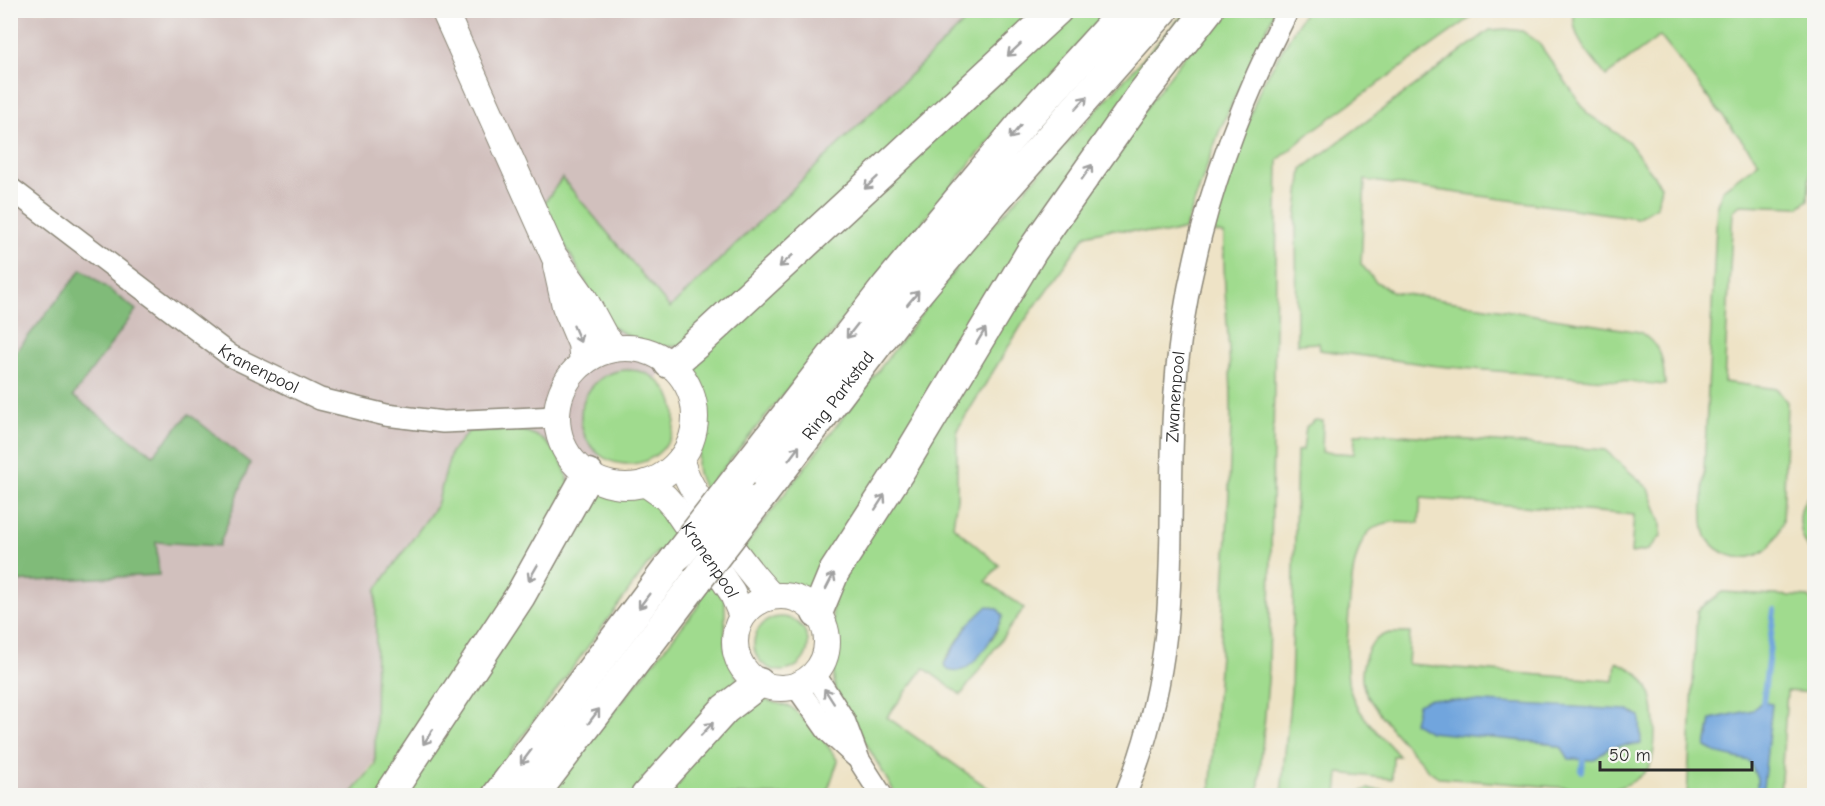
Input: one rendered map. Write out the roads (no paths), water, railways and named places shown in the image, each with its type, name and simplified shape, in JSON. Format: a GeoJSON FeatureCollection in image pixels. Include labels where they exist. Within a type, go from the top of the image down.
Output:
{"type":"FeatureCollection","features":[{"type":"Feature","properties":{"kind":"highway"},"geometry":{"type":"LineString","coordinates":[[669,363],[677,360],[704,337],[1057,10]]}},
{"type":"Feature","properties":{"kind":"highway","name":"Ring Parkstad"},"geometry":{"type":"LineString","coordinates":[[497,795],[887,286],[1026,119],[1125,10]]}},
{"type":"Feature","properties":{"kind":"highway","name":"Ring Parkstad"},"geometry":{"type":"LineString","coordinates":[[533,795],[907,305],[995,200],[1163,10]]}},
{"type":"Feature","properties":{"kind":"highway"},"geometry":{"type":"LineString","coordinates":[[817,613],[834,572],[900,470],[1032,251],[1143,93],[1208,10]]}},
{"type":"Feature","properties":{"kind":"highway"},"geometry":{"type":"LineString","coordinates":[[388,795],[520,596],[588,474]]}},
{"type":"Feature","properties":{"kind":"highway"},"geometry":{"type":"LineString","coordinates":[[646,795],[725,709],[759,683]]}},
{"type":"Feature","properties":{"kind":"main road"},"geometry":{"type":"LineString","coordinates":[[437,10],[448,22],[554,256],[584,298],[604,335],[615,348]]}},
{"type":"Feature","properties":{"kind":"main road"},"geometry":{"type":"LineString","coordinates":[[554,256],[565,306],[581,344],[583,363]]}},
{"type":"Feature","properties":{"kind":"main road"},"geometry":{"type":"LineString","coordinates":[[615,348],[636,348],[655,354],[669,363],[690,390],[695,410],[691,441],[681,459],[659,478],[627,486],[609,484],[588,474],[568,455],[558,430],[557,417],[559,400],[563,391],[583,363],[600,352],[615,348]]}},
{"type":"Feature","properties":{"kind":"main road","name":"Kranenpool"},"geometry":{"type":"LineString","coordinates":[[681,459],[688,482],[757,580],[772,596]]}},
{"type":"Feature","properties":{"kind":"main road","name":"Kranenpool"},"geometry":{"type":"LineString","coordinates":[[645,483],[665,496],[674,507],[732,592],[742,616]]}},
{"type":"Feature","properties":{"kind":"main road"},"geometry":{"type":"LineString","coordinates":[[772,596],[792,597],[810,606],[817,613],[822,621],[827,642],[822,663],[806,679],[777,688],[759,683],[744,671],[736,654],[735,634],[742,616],[758,601],[772,596]]}},
{"type":"Feature","properties":{"kind":"street","name":"Zwanenpool"},"geometry":{"type":"LineString","coordinates":[[1125,795],[1148,722],[1166,634],[1174,405],[1184,318],[1205,215],[1218,172],[1267,50],[1288,10]]}},
{"type":"Feature","properties":{"kind":"street","name":"Kranenpool"},"geometry":{"type":"LineString","coordinates":[[10,188],[231,356],[320,399],[386,415],[443,422],[557,417]]}},
{"type":"Feature","properties":{"kind":"street"},"geometry":{"type":"LineString","coordinates":[[806,679],[819,681],[844,720],[860,760],[882,795]]}},
{"type":"Feature","properties":{"kind":"water"},"geometry":{"type":"Polygon","coordinates":[[[988,606],[998,609],[1003,616],[988,643],[974,662],[966,668],[957,671],[948,670],[944,664],[968,625],[988,606]]]}},
{"type":"Feature","properties":{"kind":"water"},"geometry":{"type":"Polygon","coordinates":[[[1429,699],[1626,710],[1640,716],[1641,744],[1610,747],[1594,760],[1569,759],[1562,748],[1547,743],[1429,732],[1414,723],[1418,704],[1429,699]]]}},
{"type":"Feature","properties":{"kind":"water"},"geometry":{"type":"Polygon","coordinates":[[[1761,702],[1772,704],[1763,788],[1757,787],[1757,778],[1749,761],[1719,754],[1706,747],[1711,719],[1753,710],[1761,702]]]}},
{"type":"Feature","properties":{"kind":"waterway"},"geometry":{"type":"LineString","coordinates":[[1763,703],[1774,610]]}},
{"type":"Feature","properties":{"kind":"waterway"},"geometry":{"type":"LineString","coordinates":[[1582,771],[1583,759]]}},
{"type":"Feature","properties":{"kind":"waterway"},"geometry":{"type":"LineString","coordinates":[[1760,788],[1760,796]]}}]}
